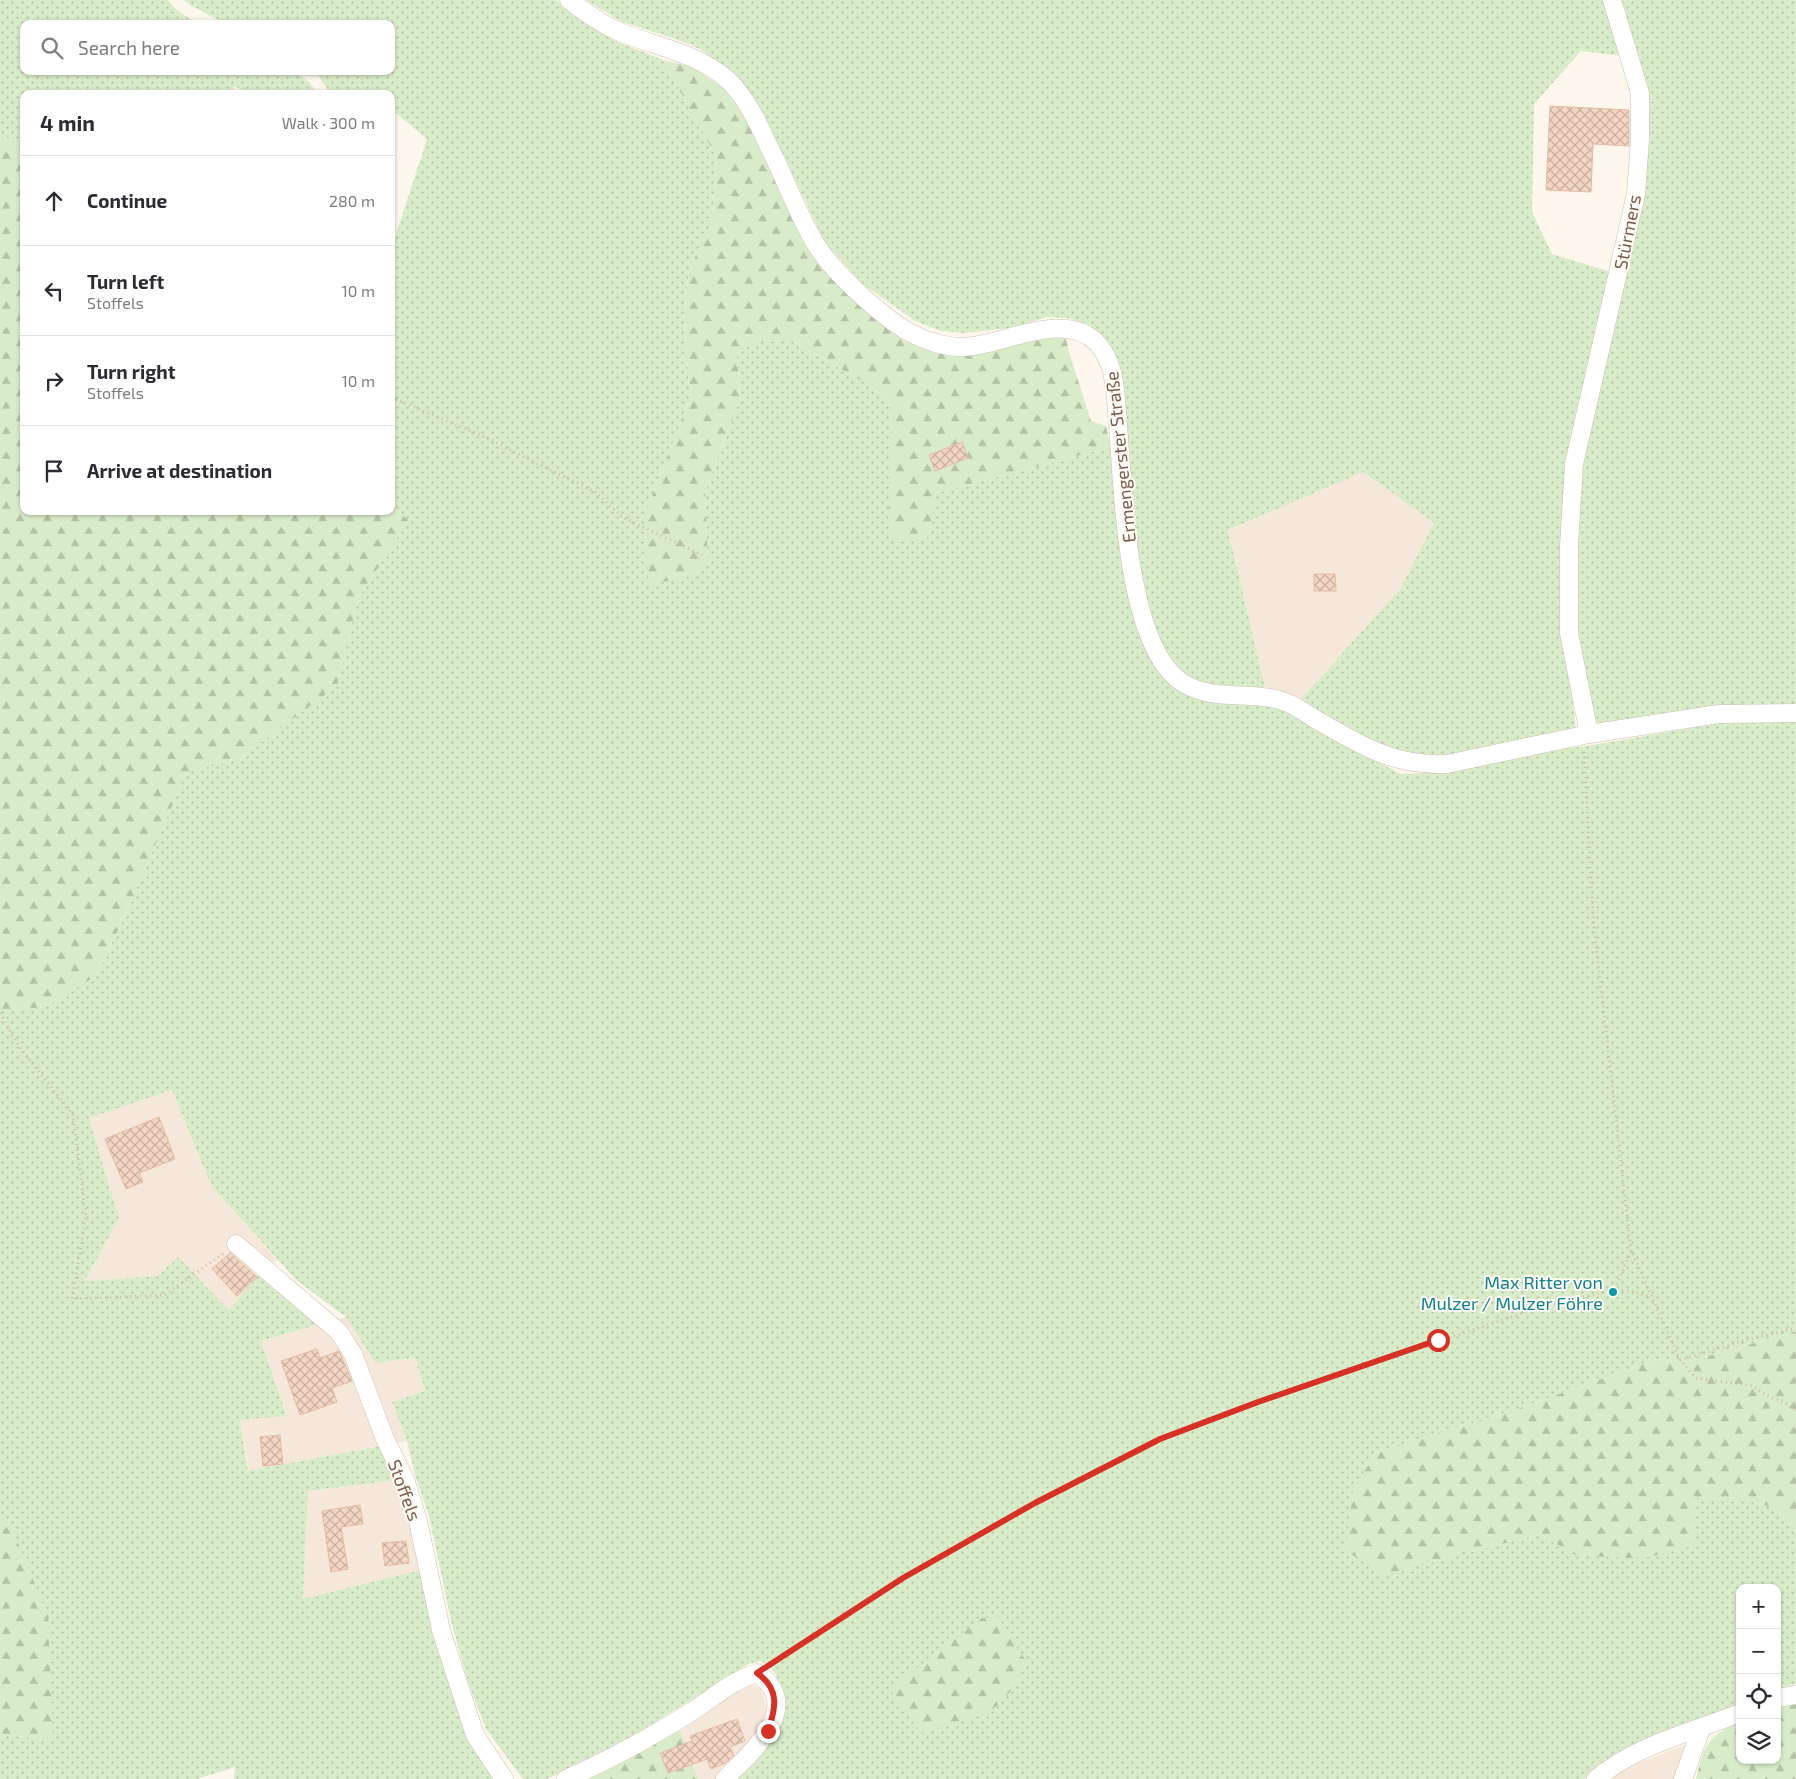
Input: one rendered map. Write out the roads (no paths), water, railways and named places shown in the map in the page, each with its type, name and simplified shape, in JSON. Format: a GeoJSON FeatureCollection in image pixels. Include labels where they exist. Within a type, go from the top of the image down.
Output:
{"type":"FeatureCollection","features":[{"type":"Feature","properties":{"kind":"street","name":"Ermengerster Straße"},"geometry":{"type":"LineString","coordinates":[[569,0],[616,30],[696,58],[730,82],[754,116],[817,247],[853,288],[909,332],[936,343],[960,347],[1065,327],[1094,340],[1110,363],[1127,525],[1143,619],[1158,656],[1168,670],[1180,681],[1193,688],[1218,694],[1266,698],[1287,703],[1377,753],[1403,762],[1447,764],[1586,735],[1719,714],[1796,713]]}},
{"type":"Feature","properties":{"kind":"street","name":"Stürmers"},"geometry":{"type":"LineString","coordinates":[[1586,735],[1569,633],[1569,546],[1574,464],[1636,194],[1640,139],[1640,94],[1612,0]]}},
{"type":"Feature","properties":{"kind":"street","name":"Stoffels"},"geometry":{"type":"LineString","coordinates":[[236,1244],[338,1332],[353,1354],[385,1439],[406,1482],[418,1521],[441,1630],[475,1735],[504,1779]]}},
{"type":"Feature","properties":{"kind":"street"},"geometry":{"type":"LineString","coordinates":[[566,1779],[606,1761],[692,1711],[744,1677],[757,1673],[768,1682],[776,1702],[773,1718],[764,1740],[725,1779]]}},
{"type":"Feature","properties":{"kind":"street"},"geometry":{"type":"LineString","coordinates":[[1781,1697],[1796,1694]]}},
{"type":"Feature","properties":{"kind":"street"},"geometry":{"type":"LineString","coordinates":[[1596,1779],[1613,1765],[1658,1744],[1736,1715]]}},
{"type":"Feature","properties":{"kind":"street"},"geometry":{"type":"LineString","coordinates":[[1683,1779],[1701,1729]]}},
{"type":"Feature","properties":{"kind":"place","name":"Max Ritter von Mulzer / Mulzer Föhre"},"geometry":{"type":"Point","coordinates":[1613,1292]}}]}
